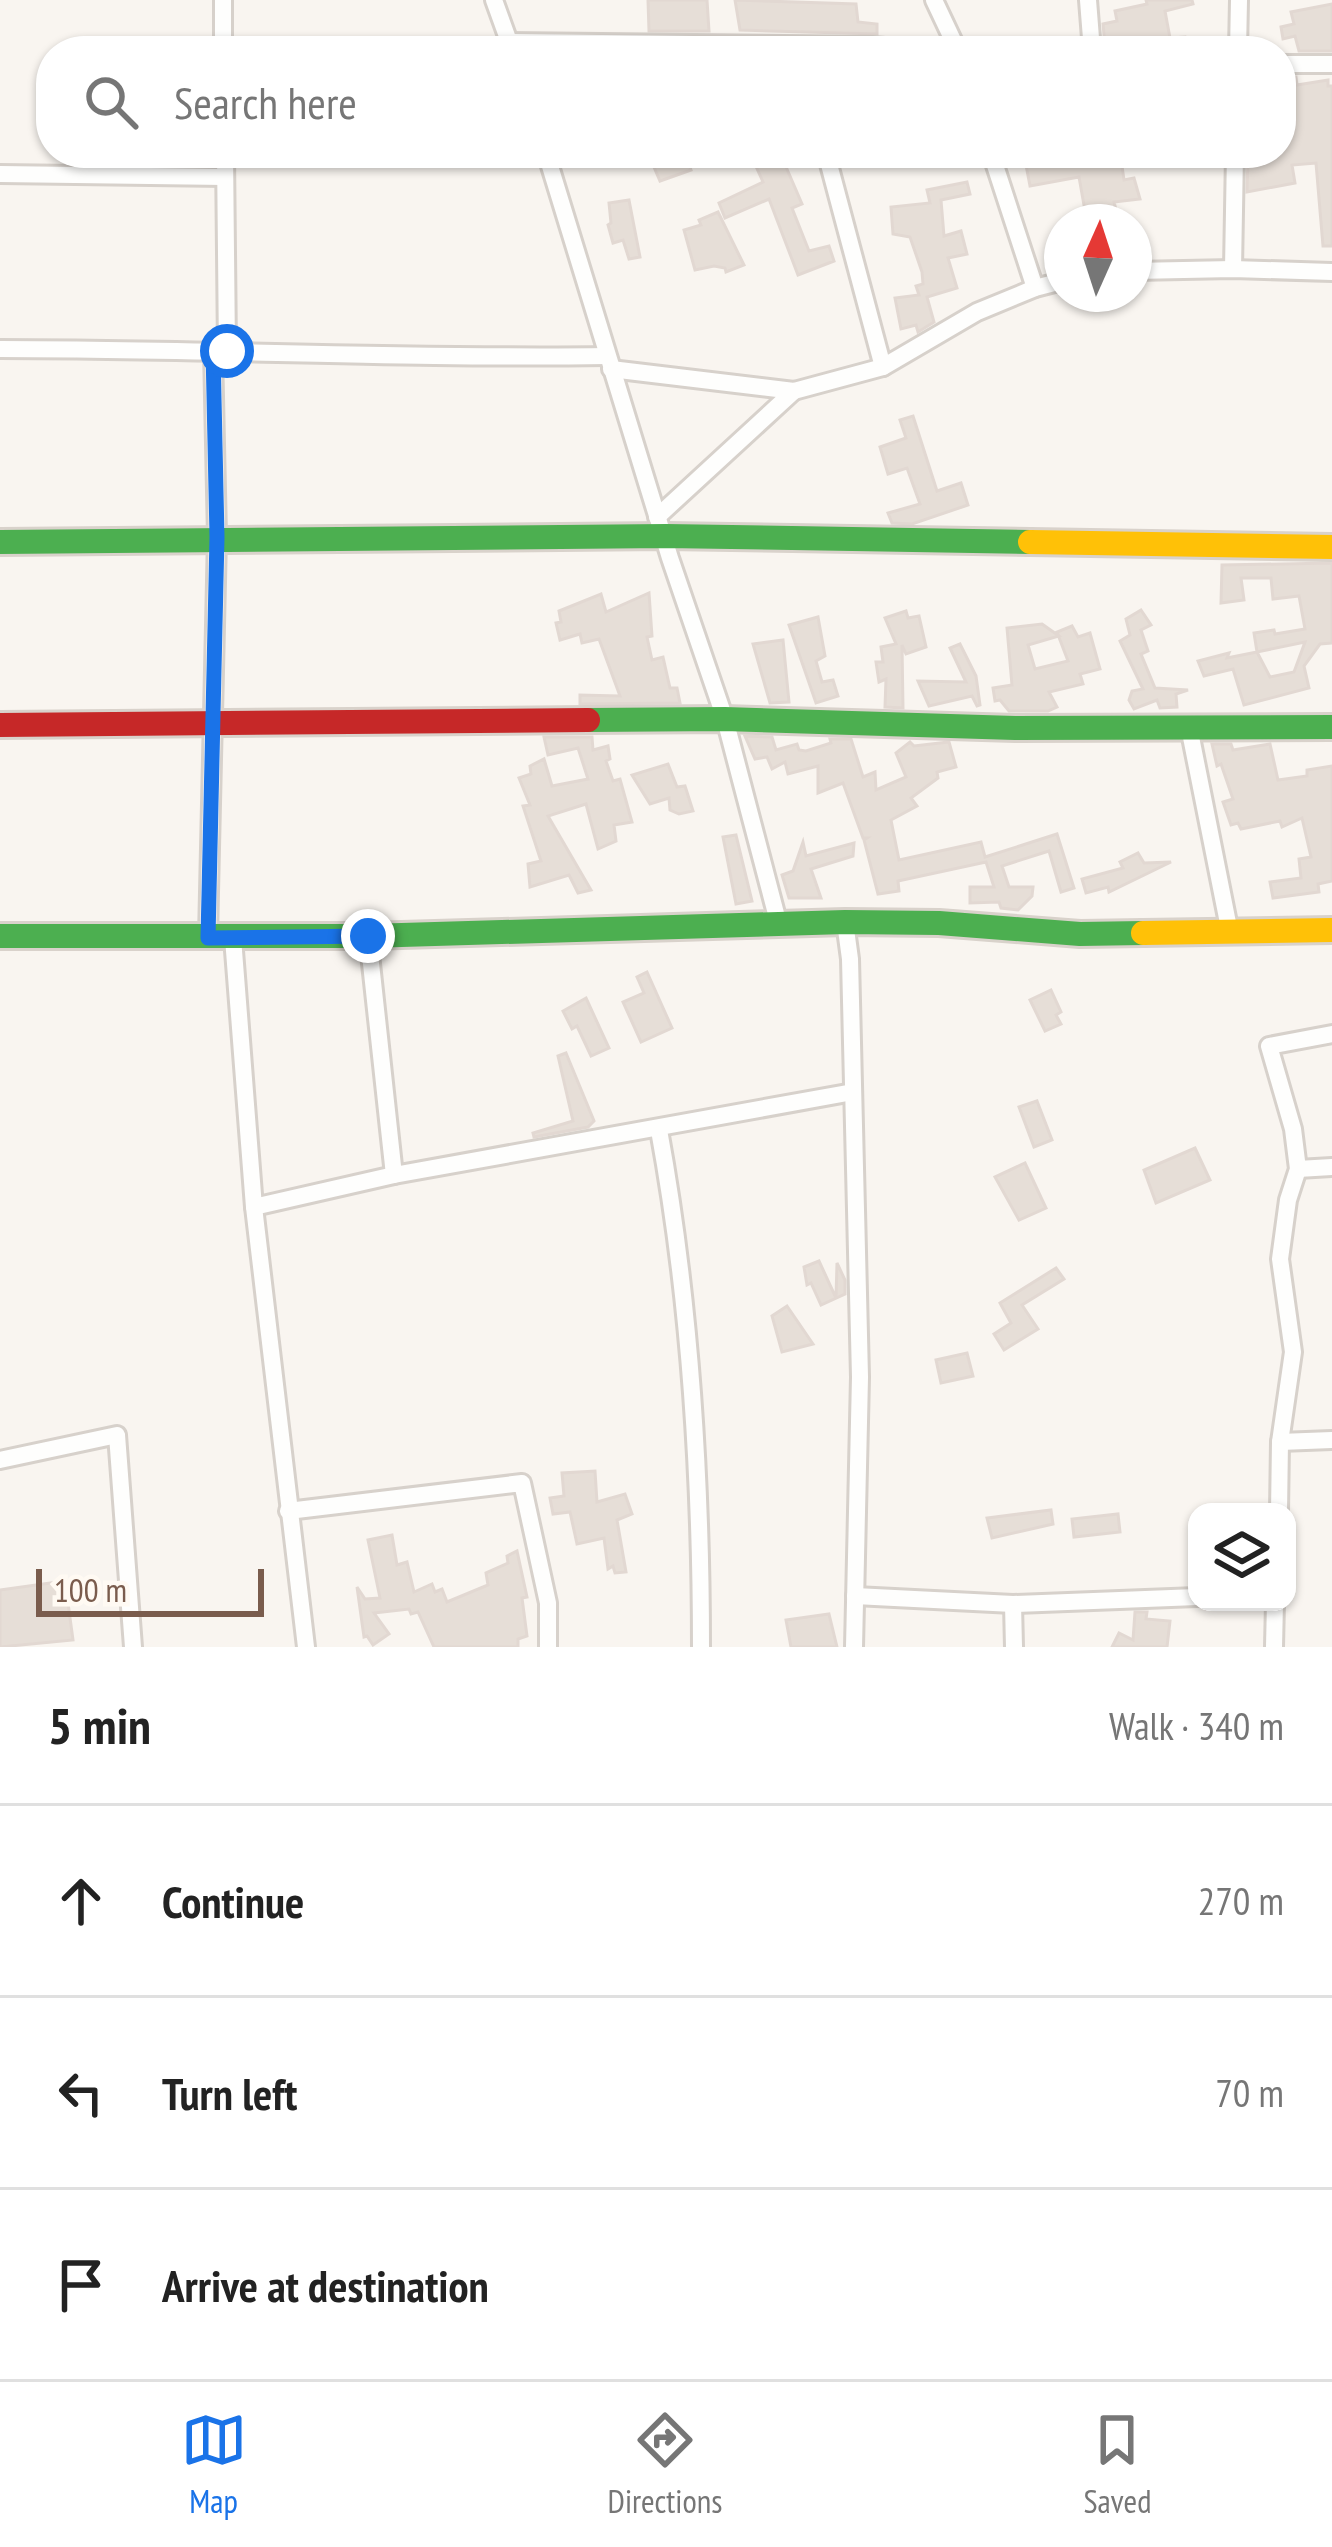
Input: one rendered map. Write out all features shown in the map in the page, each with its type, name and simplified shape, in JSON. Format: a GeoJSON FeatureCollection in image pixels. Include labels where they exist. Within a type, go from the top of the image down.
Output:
{"type":"FeatureCollection","features":[{"type":"Feature","properties":{"kind":"street"},"geometry":{"type":"LineString","coordinates":[[223,0],[224,36]]}},
{"type":"Feature","properties":{"kind":"street"},"geometry":{"type":"LineString","coordinates":[[494,0],[507,36]]}},
{"type":"Feature","properties":{"kind":"street"},"geometry":{"type":"LineString","coordinates":[[934,0],[951,36]]}},
{"type":"Feature","properties":{"kind":"street"},"geometry":{"type":"LineString","coordinates":[[1088,0],[1091,36]]}},
{"type":"Feature","properties":{"kind":"street"},"geometry":{"type":"LineString","coordinates":[[1238,36],[1239,0]]}},
{"type":"Feature","properties":{"kind":"street"},"geometry":{"type":"LineString","coordinates":[[1296,64],[1332,64]]}},
{"type":"Feature","properties":{"kind":"street"},"geometry":{"type":"LineString","coordinates":[[225,168],[214,724],[220,938],[307,1647]]}},
{"type":"Feature","properties":{"kind":"street"},"geometry":{"type":"LineString","coordinates":[[551,168],[670,558],[725,719],[779,925]]}},
{"type":"Feature","properties":{"kind":"street"},"geometry":{"type":"LineString","coordinates":[[830,168],[883,367]]}},
{"type":"Feature","properties":{"kind":"street"},"geometry":{"type":"LineString","coordinates":[[996,168],[1035,288]]}},
{"type":"Feature","properties":{"kind":"street"},"geometry":{"type":"LineString","coordinates":[[1233,269],[1235,168]]}},
{"type":"Feature","properties":{"kind":"street"},"geometry":{"type":"LineString","coordinates":[[0,174],[225,177]]}},
{"type":"Feature","properties":{"kind":"street"},"geometry":{"type":"LineString","coordinates":[[1152,271],[1332,272]]}},
{"type":"Feature","properties":{"kind":"street"},"geometry":{"type":"LineString","coordinates":[[0,349],[220,350],[609,362],[794,391],[883,367],[977,312],[1044,286]]}},
{"type":"Feature","properties":{"kind":"street"},"geometry":{"type":"LineString","coordinates":[[662,526],[794,391]]}},
{"type":"Feature","properties":{"kind":"street"},"geometry":{"type":"LineString","coordinates":[[0,542],[662,526],[1332,547]]}},
{"type":"Feature","properties":{"kind":"street"},"geometry":{"type":"LineString","coordinates":[[0,725],[725,719],[1015,728],[1332,727]]}},
{"type":"Feature","properties":{"kind":"street"},"geometry":{"type":"LineString","coordinates":[[1189,727],[1231,933]]}},
{"type":"Feature","properties":{"kind":"street"},"geometry":{"type":"LineString","coordinates":[[845,922],[850,958],[860,1377],[854,1647]]}},
{"type":"Feature","properties":{"kind":"street"},"geometry":{"type":"LineString","coordinates":[[0,936],[368,936],[845,922],[939,923],[1080,934],[1332,931]]}},
{"type":"Feature","properties":{"kind":"street"},"geometry":{"type":"LineString","coordinates":[[368,936],[394,1175]]}},
{"type":"Feature","properties":{"kind":"street"},"geometry":{"type":"LineString","coordinates":[[1279,1503],[1280,1442],[1293,1352],[1280,1259],[1288,1200],[1298,1169],[1293,1129],[1269,1046],[1332,1034]]}},
{"type":"Feature","properties":{"kind":"street"},"geometry":{"type":"LineString","coordinates":[[254,1208],[394,1175],[854,1092]]}},
{"type":"Feature","properties":{"kind":"street"},"geometry":{"type":"LineString","coordinates":[[659,1130],[675,1219],[692,1400],[701,1647]]}},
{"type":"Feature","properties":{"kind":"street"},"geometry":{"type":"LineString","coordinates":[[1298,1169],[1332,1166]]}},
{"type":"Feature","properties":{"kind":"street"},"geometry":{"type":"LineString","coordinates":[[0,1460],[117,1435],[133,1647]]}},
{"type":"Feature","properties":{"kind":"street"},"geometry":{"type":"LineString","coordinates":[[1280,1442],[1332,1440]]}},
{"type":"Feature","properties":{"kind":"street"},"geometry":{"type":"LineString","coordinates":[[288,1511],[522,1483],[548,1603],[548,1647]]}},
{"type":"Feature","properties":{"kind":"street"},"geometry":{"type":"LineString","coordinates":[[855,1596],[1013,1604],[1188,1597]]}},
{"type":"Feature","properties":{"kind":"street"},"geometry":{"type":"LineString","coordinates":[[1013,1604],[1014,1647]]}},
{"type":"Feature","properties":{"kind":"street"},"geometry":{"type":"LineString","coordinates":[[1274,1647],[1275,1611]]}},
{"type":"Feature","properties":{"kind":"building"},"geometry":{"type":"Polygon","coordinates":[[[648,0],[707,0],[709,31],[649,31],[648,0]]]}},
{"type":"Feature","properties":{"kind":"building"},"geometry":{"type":"Polygon","coordinates":[[[735,0],[856,4],[858,22],[877,24],[877,34],[740,30],[735,0]]]}},
{"type":"Feature","properties":{"kind":"building"},"geometry":{"type":"Polygon","coordinates":[[[1146,0],[1192,0],[1193,4],[1165,11],[1170,36],[1104,36],[1103,24],[1117,21],[1115,11],[1147,4],[1146,0]]]}},
{"type":"Feature","properties":{"kind":"building"},"geometry":{"type":"Polygon","coordinates":[[[1332,4],[1332,51],[1299,51],[1296,36],[1282,36],[1281,27],[1294,24],[1291,12],[1332,4]]]}},
{"type":"Feature","properties":{"kind":"building"},"geometry":{"type":"Polygon","coordinates":[[[1296,77],[1297,85],[1328,80],[1332,86],[1332,246],[1323,246],[1316,163],[1296,165],[1296,77]]]}},
{"type":"Feature","properties":{"kind":"building"},"geometry":{"type":"Polygon","coordinates":[[[654,168],[690,168],[691,170],[660,181],[654,168]]]}},
{"type":"Feature","properties":{"kind":"building"},"geometry":{"type":"Polygon","coordinates":[[[757,168],[786,168],[802,204],[792,208],[809,251],[829,246],[834,261],[798,275],[769,199],[725,218],[719,203],[763,182],[757,168]]]}},
{"type":"Feature","properties":{"kind":"building"},"geometry":{"type":"Polygon","coordinates":[[[1027,168],[1122,168],[1124,180],[1134,178],[1140,199],[1084,204],[1079,177],[1030,186],[1027,168]]]}},
{"type":"Feature","properties":{"kind":"building"},"geometry":{"type":"Polygon","coordinates":[[[1248,168],[1292,168],[1295,183],[1247,192],[1248,168]]]}},
{"type":"Feature","properties":{"kind":"building"},"geometry":{"type":"Polygon","coordinates":[[[967,182],[970,194],[941,200],[944,236],[961,231],[967,254],[948,258],[957,288],[927,297],[934,322],[918,332],[916,325],[901,329],[895,298],[919,295],[916,286],[923,284],[910,237],[893,234],[891,207],[930,203],[927,190],[967,182]]]}},
{"type":"Feature","properties":{"kind":"building"},"geometry":{"type":"Polygon","coordinates":[[[629,200],[640,257],[629,259],[623,240],[613,243],[608,225],[609,203],[629,200]]]}},
{"type":"Feature","properties":{"kind":"building"},"geometry":{"type":"Polygon","coordinates":[[[718,212],[744,265],[726,272],[714,266],[695,270],[684,230],[718,212]]]}},
{"type":"Feature","properties":{"kind":"building"},"geometry":{"type":"Polygon","coordinates":[[[913,416],[937,491],[961,483],[968,505],[912,524],[892,523],[888,513],[920,504],[907,468],[888,474],[880,447],[906,438],[900,420],[913,416]]]}},
{"type":"Feature","properties":{"kind":"building"},"geometry":{"type":"Polygon","coordinates":[[[1332,563],[1332,643],[1320,644],[1304,666],[1309,688],[1244,705],[1233,669],[1204,676],[1198,661],[1257,652],[1254,633],[1305,629],[1299,596],[1273,599],[1271,578],[1241,578],[1244,600],[1221,603],[1222,565],[1332,563]],[[1305,642],[1257,652],[1270,677],[1294,672],[1305,642]]]}},
{"type":"Feature","properties":{"kind":"building"},"geometry":{"type":"Polygon","coordinates":[[[649,593],[652,636],[647,637],[652,660],[663,657],[670,688],[677,688],[680,703],[580,704],[580,695],[620,696],[599,639],[582,643],[580,634],[560,640],[559,611],[601,594],[606,612],[649,593]]]}},
{"type":"Feature","properties":{"kind":"building"},"geometry":{"type":"Polygon","coordinates":[[[1141,610],[1151,625],[1141,630],[1148,651],[1141,654],[1155,688],[1188,690],[1176,694],[1177,707],[1160,708],[1157,700],[1134,709],[1129,700],[1132,691],[1143,689],[1120,641],[1130,635],[1126,619],[1141,610]]]}},
{"type":"Feature","properties":{"kind":"building"},"geometry":{"type":"Polygon","coordinates":[[[906,611],[908,618],[919,616],[926,647],[906,654],[902,645],[903,708],[885,707],[886,679],[879,682],[876,662],[883,662],[881,647],[896,644],[885,618],[906,611]]]}},
{"type":"Feature","properties":{"kind":"building"},"geometry":{"type":"Polygon","coordinates":[[[818,617],[825,656],[816,661],[822,682],[833,680],[838,696],[816,703],[789,625],[818,617]]]}},
{"type":"Feature","properties":{"kind":"building"},"geometry":{"type":"Polygon","coordinates":[[[1042,624],[1058,636],[1057,632],[1072,626],[1078,637],[1090,633],[1100,669],[1080,674],[1083,684],[1049,692],[1057,707],[1009,711],[1000,700],[995,701],[993,688],[1012,685],[1007,628],[1042,624]],[[1059,636],[1028,645],[1035,669],[1068,661],[1059,636]]]}},
{"type":"Feature","properties":{"kind":"building"},"geometry":{"type":"Polygon","coordinates":[[[783,640],[789,702],[770,703],[753,644],[783,640]]]}},
{"type":"Feature","properties":{"kind":"building"},"geometry":{"type":"Polygon","coordinates":[[[960,644],[976,676],[980,705],[972,696],[929,706],[918,681],[966,682],[950,648],[960,644]]]}},
{"type":"Feature","properties":{"kind":"building"},"geometry":{"type":"Polygon","coordinates":[[[745,736],[772,737],[776,750],[797,744],[806,751],[831,743],[830,739],[851,739],[863,777],[875,772],[876,790],[906,777],[896,753],[910,742],[914,746],[949,742],[956,767],[937,772],[938,778],[911,798],[917,806],[891,820],[899,860],[981,842],[985,857],[1057,834],[1074,888],[1061,892],[1049,851],[1002,866],[1009,887],[1033,887],[1032,896],[1018,910],[1001,908],[999,902],[970,903],[970,887],[994,887],[986,862],[898,881],[899,891],[878,894],[867,838],[863,838],[843,783],[818,793],[818,766],[788,774],[785,762],[772,769],[767,757],[755,759],[745,736]]]}},
{"type":"Feature","properties":{"kind":"building"},"geometry":{"type":"Polygon","coordinates":[[[544,737],[592,737],[593,750],[608,746],[610,759],[606,761],[613,781],[620,779],[632,822],[614,825],[616,841],[598,849],[586,804],[548,816],[591,890],[578,893],[569,875],[530,887],[528,864],[541,861],[523,806],[530,805],[519,778],[531,774],[530,766],[544,759],[552,786],[588,779],[578,748],[548,755],[544,737]]]}},
{"type":"Feature","properties":{"kind":"building"},"geometry":{"type":"Polygon","coordinates":[[[1212,744],[1231,744],[1233,750],[1270,744],[1278,780],[1332,766],[1332,881],[1318,884],[1319,892],[1273,898],[1270,882],[1301,878],[1299,859],[1311,857],[1302,818],[1282,827],[1280,821],[1241,829],[1238,823],[1231,825],[1223,802],[1233,799],[1212,744]]]}},
{"type":"Feature","properties":{"kind":"building"},"geometry":{"type":"Polygon","coordinates":[[[668,764],[677,787],[685,786],[693,811],[679,814],[670,810],[669,798],[650,804],[632,775],[668,764]]]}},
{"type":"Feature","properties":{"kind":"building"},"geometry":{"type":"Polygon","coordinates":[[[736,835],[752,901],[736,904],[723,837],[736,835]]]}},
{"type":"Feature","properties":{"kind":"building"},"geometry":{"type":"Polygon","coordinates":[[[803,842],[806,856],[854,843],[853,856],[811,869],[821,898],[789,898],[782,875],[793,871],[803,842]]]}},
{"type":"Feature","properties":{"kind":"building"},"geometry":{"type":"Polygon","coordinates":[[[1138,853],[1144,863],[1171,862],[1109,892],[1108,887],[1086,893],[1082,879],[1123,868],[1120,862],[1138,853]]]}},
{"type":"Feature","properties":{"kind":"building"},"geometry":{"type":"Polygon","coordinates":[[[647,972],[672,1028],[641,1042],[623,1002],[644,993],[637,977],[647,972]]]}},
{"type":"Feature","properties":{"kind":"building"},"geometry":{"type":"Polygon","coordinates":[[[1051,990],[1061,1024],[1045,1031],[1030,1000],[1051,990]]]}},
{"type":"Feature","properties":{"kind":"building"},"geometry":{"type":"Polygon","coordinates":[[[586,998],[609,1048],[591,1056],[577,1026],[572,1029],[563,1011],[586,998]]]}},
{"type":"Feature","properties":{"kind":"building"},"geometry":{"type":"Polygon","coordinates":[[[566,1053],[594,1121],[588,1127],[534,1137],[533,1133],[573,1121],[558,1056],[566,1053]]]}},
{"type":"Feature","properties":{"kind":"building"},"geometry":{"type":"Polygon","coordinates":[[[1037,1101],[1052,1140],[1034,1147],[1019,1107],[1037,1101]]]}},
{"type":"Feature","properties":{"kind":"building"},"geometry":{"type":"Polygon","coordinates":[[[1195,1148],[1210,1180],[1156,1203],[1144,1170],[1195,1148]]]}},
{"type":"Feature","properties":{"kind":"building"},"geometry":{"type":"Polygon","coordinates":[[[1025,1163],[1046,1208],[1019,1220],[995,1177],[1025,1163]]]}},
{"type":"Feature","properties":{"kind":"building"},"geometry":{"type":"Polygon","coordinates":[[[819,1261],[836,1298],[837,1263],[845,1280],[845,1294],[821,1305],[811,1283],[807,1285],[804,1267],[819,1261]]]}},
{"type":"Feature","properties":{"kind":"building"},"geometry":{"type":"Polygon","coordinates":[[[1056,1268],[1064,1279],[1022,1305],[1038,1329],[1004,1350],[994,1334],[1011,1323],[1000,1303],[1056,1268]]]}},
{"type":"Feature","properties":{"kind":"building"},"geometry":{"type":"Polygon","coordinates":[[[787,1306],[813,1344],[782,1352],[772,1316],[787,1306]]]}},
{"type":"Feature","properties":{"kind":"building"},"geometry":{"type":"Polygon","coordinates":[[[967,1353],[973,1376],[941,1383],[936,1360],[967,1353]]]}},
{"type":"Feature","properties":{"kind":"building"},"geometry":{"type":"Polygon","coordinates":[[[595,1471],[597,1502],[625,1494],[632,1514],[617,1520],[626,1572],[615,1573],[613,1566],[608,1569],[604,1538],[577,1544],[570,1512],[553,1514],[550,1498],[564,1496],[562,1473],[595,1471]]]}},
{"type":"Feature","properties":{"kind":"building"},"geometry":{"type":"Polygon","coordinates":[[[1051,1510],[1053,1524],[992,1538],[987,1518],[1051,1510]]]}},
{"type":"Feature","properties":{"kind":"building"},"geometry":{"type":"Polygon","coordinates":[[[1118,1514],[1120,1532],[1074,1537],[1072,1519],[1118,1514]]]}},
{"type":"Feature","properties":{"kind":"building"},"geometry":{"type":"Polygon","coordinates":[[[392,1535],[397,1565],[407,1562],[414,1592],[432,1584],[435,1592],[442,1589],[447,1602],[488,1585],[486,1573],[508,1563],[507,1556],[517,1551],[527,1597],[522,1598],[527,1636],[518,1639],[518,1647],[434,1647],[418,1612],[411,1614],[409,1609],[374,1613],[389,1634],[373,1645],[364,1637],[357,1587],[365,1599],[380,1598],[368,1540],[392,1535]]]}},
{"type":"Feature","properties":{"kind":"building"},"geometry":{"type":"Polygon","coordinates":[[[65,1581],[73,1640],[0,1647],[0,1590],[65,1581]]]}},
{"type":"Feature","properties":{"kind":"building"},"geometry":{"type":"Polygon","coordinates":[[[1135,1612],[1147,1612],[1146,1619],[1170,1621],[1167,1647],[1112,1647],[1119,1633],[1133,1640],[1135,1612]]]}},
{"type":"Feature","properties":{"kind":"building"},"geometry":{"type":"Polygon","coordinates":[[[829,1614],[837,1647],[791,1647],[786,1620],[829,1614]]]}},
{"type":"Feature","properties":{"kind":"traffic: fast"},"geometry":{"type":"LineString","coordinates":[[0,542],[666,536],[1030,542]]}},
{"type":"Feature","properties":{"kind":"traffic: fast"},"geometry":{"type":"LineString","coordinates":[[588,720],[1015,728],[1332,727]]}},
{"type":"Feature","properties":{"kind":"traffic: fast"},"geometry":{"type":"LineString","coordinates":[[0,936],[368,936],[845,922],[1143,933]]}},
{"type":"Feature","properties":{"kind":"traffic: slow"},"geometry":{"type":"LineString","coordinates":[[1030,542],[1332,547]]}},
{"type":"Feature","properties":{"kind":"traffic: slow"},"geometry":{"type":"LineString","coordinates":[[1143,933],[1332,930]]}},
{"type":"Feature","properties":{"kind":"traffic: jam"},"geometry":{"type":"LineString","coordinates":[[0,725],[588,720]]}},
{"type":"Feature","properties":{"kind":"route"},"geometry":{"type":"LineString","coordinates":[[227,351],[213,350],[217,537],[208,938],[368,936]]}}]}
